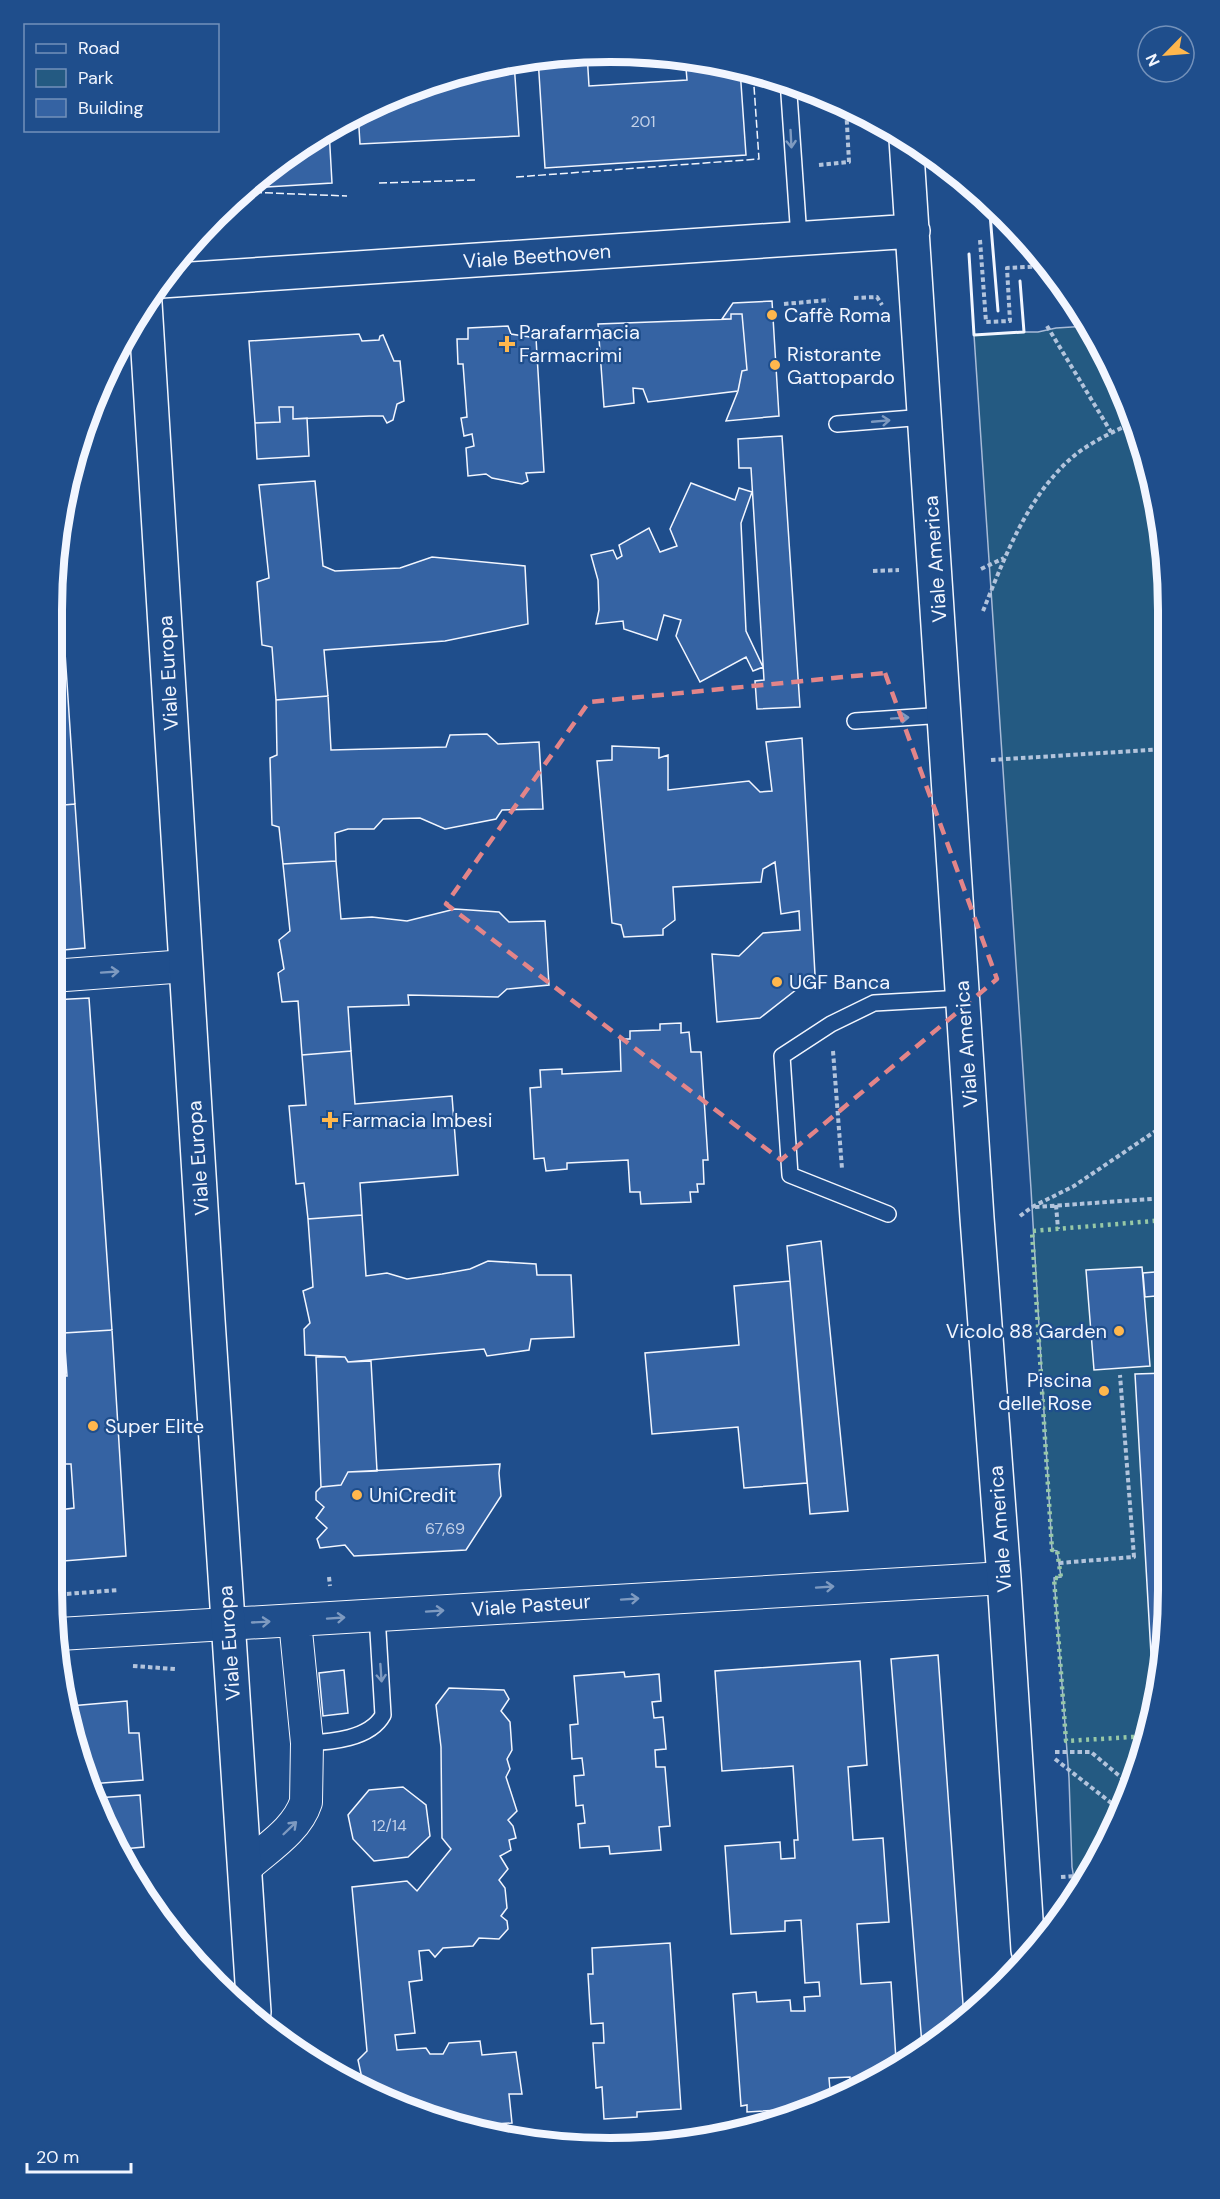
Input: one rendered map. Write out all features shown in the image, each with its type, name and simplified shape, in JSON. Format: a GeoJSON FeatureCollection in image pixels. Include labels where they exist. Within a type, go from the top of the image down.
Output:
{"type":"FeatureCollection","features":[{"type":"Feature","properties":{"kind":"street","name":"Viale America"},"geometry":{"type":"LineString","coordinates":[[907,149],[1028,1944]]}},
{"type":"Feature","properties":{"kind":"street","name":"Viale Beethoven"},"geometry":{"type":"LineString","coordinates":[[172,280],[913,231]]}},
{"type":"Feature","properties":{"kind":"street","name":"Viale Europa"},"geometry":{"type":"LineString","coordinates":[[146,318],[254,2006]]}},
{"type":"Feature","properties":{"kind":"street"},"geometry":{"type":"LineString","coordinates":[[62,975],[186,966]]}},
{"type":"Feature","properties":{"kind":"street","name":"Viale Pasteur"},"geometry":{"type":"LineString","coordinates":[[64,1634],[1004,1578]]}},
{"type":"Feature","properties":{"kind":"street"},"geometry":{"type":"LineString","coordinates":[[246,1867],[293,1826],[303,1811],[308,1793],[307,1743],[295,1621]]}},
{"type":"Feature","properties":{"kind":"lane"},"geometry":{"type":"LineString","coordinates":[[789,92],[798,238]]}},
{"type":"Feature","properties":{"kind":"lane"},"geometry":{"type":"LineString","coordinates":[[837,424],[925,417]]}},
{"type":"Feature","properties":{"kind":"lane"},"geometry":{"type":"LineString","coordinates":[[855,721],[945,715]]}},
{"type":"Feature","properties":{"kind":"lane"},"geometry":{"type":"LineString","coordinates":[[888,1214],[790,1175],[782,1056],[831,1024],[874,1003],[963,998]]}},
{"type":"Feature","properties":{"kind":"lane"},"geometry":{"type":"LineString","coordinates":[[307,1743],[336,1742],[365,1730],[381,1720],[383,1715],[377,1615]]}},
{"type":"Feature","properties":{"kind":"path"},"geometry":{"type":"LineString","coordinates":[[810,166],[849,162],[846,115]]}},
{"type":"Feature","properties":{"kind":"path"},"geometry":{"type":"LineString","coordinates":[[980,240],[986,322],[1010,321],[1007,268],[1037,266]]}},
{"type":"Feature","properties":{"kind":"path"},"geometry":{"type":"LineString","coordinates":[[854,298],[877,297]]}},
{"type":"Feature","properties":{"kind":"path"},"geometry":{"type":"LineString","coordinates":[[784,304],[829,300]]}},
{"type":"Feature","properties":{"kind":"path"},"geometry":{"type":"LineString","coordinates":[[1047,326],[1111,432]]}},
{"type":"Feature","properties":{"kind":"path"},"geometry":{"type":"LineString","coordinates":[[983,611],[1019,527],[1054,477],[1068,461],[1111,432],[1126,426]]}},
{"type":"Feature","properties":{"kind":"path"},"geometry":{"type":"LineString","coordinates":[[981,569],[1004,558]]}},
{"type":"Feature","properties":{"kind":"path"},"geometry":{"type":"LineString","coordinates":[[873,571],[900,570]]}},
{"type":"Feature","properties":{"kind":"path"},"geometry":{"type":"LineString","coordinates":[[991,760],[1158,749]]}},
{"type":"Feature","properties":{"kind":"path"},"geometry":{"type":"LineString","coordinates":[[833,1044],[842,1173]]}},
{"type":"Feature","properties":{"kind":"path"},"geometry":{"type":"LineString","coordinates":[[1020,1216],[1032,1207],[1074,1186],[1158,1129]]}},
{"type":"Feature","properties":{"kind":"path"},"geometry":{"type":"LineString","coordinates":[[1032,1207],[1158,1199]]}},
{"type":"Feature","properties":{"kind":"path"},"geometry":{"type":"LineString","coordinates":[[1056,1205],[1058,1229]]}},
{"type":"Feature","properties":{"kind":"path"},"geometry":{"type":"LineString","coordinates":[[1059,1563],[1134,1557],[1120,1375]]}},
{"type":"Feature","properties":{"kind":"path"},"geometry":{"type":"LineString","coordinates":[[62,1594],[119,1590]]}},
{"type":"Feature","properties":{"kind":"path"},"geometry":{"type":"LineString","coordinates":[[1054,1752],[1091,1752],[1124,1780]]}},
{"type":"Feature","properties":{"kind":"path"},"geometry":{"type":"LineString","coordinates":[[1055,1759],[1114,1805]]}},
{"type":"Feature","properties":{"kind":"path"},"geometry":{"type":"LineString","coordinates":[[1061,1877],[1077,1876]]}},
{"type":"Feature","properties":{"kind":"highlighted area"},"geometry":{"type":"Polygon","coordinates":[[[885,673],[997,979],[781,1160],[446,904],[589,702],[885,673]]]}},
{"type":"Feature","properties":{"kind":"green space"},"geometry":{"type":"Polygon","coordinates":[[[1079,327],[1117,400],[1140,468],[1148,503],[1154,538],[1158,610],[1157,1625],[1148,1696],[1129,1765],[1102,1832],[1074,1881],[1054,1578],[1061,1577],[1057,1551],[1052,1550],[1031,1189],[974,335],[1038,332],[1079,327]]]}},
{"type":"Feature","properties":{"kind":"building"},"geometry":{"type":"Polygon","coordinates":[[[588,63],[589,86],[687,80],[686,67],[741,77],[746,155],[545,168],[539,66],[588,63]]]}},
{"type":"Feature","properties":{"kind":"building"},"geometry":{"type":"Polygon","coordinates":[[[515,70],[519,136],[360,144],[359,123],[367,118],[434,91],[468,80],[515,70]]]}},
{"type":"Feature","properties":{"kind":"building"},"geometry":{"type":"Polygon","coordinates":[[[330,139],[332,183],[261,187],[305,154],[330,139]]]}},
{"type":"Feature","properties":{"kind":"building"},"geometry":{"type":"Polygon","coordinates":[[[772,301],[779,416],[726,421],[738,391],[742,371],[747,370],[742,314],[731,314],[731,319],[722,319],[733,303],[772,301]]]}},
{"type":"Feature","properties":{"kind":"building"},"geometry":{"type":"Polygon","coordinates":[[[731,314],[742,314],[747,370],[742,371],[738,391],[648,402],[643,389],[633,388],[634,403],[604,407],[598,324],[731,319],[731,314]]]}},
{"type":"Feature","properties":{"kind":"building"},"geometry":{"type":"Polygon","coordinates":[[[508,326],[511,334],[536,338],[544,472],[526,473],[528,481],[522,484],[492,478],[486,474],[468,476],[466,448],[474,446],[472,434],[464,436],[461,418],[467,417],[463,364],[458,364],[457,339],[468,339],[468,328],[508,326]]]}},
{"type":"Feature","properties":{"kind":"building"},"geometry":{"type":"Polygon","coordinates":[[[359,334],[362,341],[379,340],[383,335],[394,361],[400,361],[404,401],[397,404],[393,420],[387,423],[383,416],[293,419],[293,407],[279,407],[280,422],[255,423],[249,341],[359,334]]]}},
{"type":"Feature","properties":{"kind":"building"},"geometry":{"type":"Polygon","coordinates":[[[279,407],[293,407],[293,419],[307,418],[309,456],[257,459],[255,423],[280,422],[279,407]]]}},
{"type":"Feature","properties":{"kind":"building"},"geometry":{"type":"Polygon","coordinates":[[[782,436],[800,707],[757,709],[755,681],[764,680],[751,468],[739,468],[738,439],[782,436]]]}},
{"type":"Feature","properties":{"kind":"building"},"geometry":{"type":"Polygon","coordinates":[[[315,481],[323,566],[335,571],[400,568],[432,557],[525,566],[528,624],[445,641],[324,650],[328,696],[276,700],[272,647],[262,645],[257,582],[269,578],[259,485],[315,481]]]}},
{"type":"Feature","properties":{"kind":"building"},"geometry":{"type":"Polygon","coordinates":[[[691,483],[735,500],[739,488],[752,492],[741,523],[746,631],[763,667],[753,671],[746,657],[700,682],[676,636],[681,620],[664,615],[657,640],[624,629],[623,621],[596,624],[599,610],[598,580],[591,555],[613,550],[617,559],[622,556],[619,545],[649,528],[660,552],[677,546],[670,529],[691,483]]]}},
{"type":"Feature","properties":{"kind":"building"},"geometry":{"type":"Polygon","coordinates":[[[62,622],[75,804],[62,805],[62,622]]]}},
{"type":"Feature","properties":{"kind":"building"},"geometry":{"type":"Polygon","coordinates":[[[328,696],[331,750],[446,747],[450,735],[487,734],[498,744],[539,742],[543,809],[502,810],[496,819],[445,829],[420,818],[383,819],[374,829],[348,829],[335,833],[336,861],[283,864],[279,827],[272,825],[270,758],[277,755],[276,700],[328,696]]]}},
{"type":"Feature","properties":{"kind":"building"},"geometry":{"type":"Polygon","coordinates":[[[802,738],[815,975],[760,1018],[717,1022],[712,954],[739,956],[763,933],[800,930],[799,911],[781,914],[775,862],[763,869],[761,882],[673,887],[675,920],[663,929],[663,935],[624,937],[621,925],[612,923],[597,761],[612,760],[612,746],[659,748],[659,758],[668,755],[668,790],[749,781],[760,792],[772,791],[766,742],[802,738]]]}},
{"type":"Feature","properties":{"kind":"building"},"geometry":{"type":"Polygon","coordinates":[[[75,804],[85,948],[62,950],[62,805],[75,804]]]}},
{"type":"Feature","properties":{"kind":"building"},"geometry":{"type":"Polygon","coordinates":[[[336,861],[341,919],[372,917],[407,921],[455,909],[499,912],[509,922],[545,921],[549,985],[507,989],[498,997],[408,995],[409,1005],[348,1007],[351,1051],[302,1055],[298,1001],[282,1002],[278,973],[284,969],[279,940],[290,931],[283,864],[336,861]]]}},
{"type":"Feature","properties":{"kind":"building"},"geometry":{"type":"Polygon","coordinates":[[[89,998],[112,1330],[64,1333],[62,1308],[62,999],[89,998]]]}},
{"type":"Feature","properties":{"kind":"building"},"geometry":{"type":"Polygon","coordinates":[[[681,1023],[681,1033],[689,1032],[691,1052],[701,1052],[708,1160],[703,1160],[704,1184],[697,1184],[698,1192],[690,1192],[691,1202],[641,1204],[640,1192],[630,1192],[628,1160],[567,1163],[567,1169],[546,1171],[544,1158],[534,1159],[530,1088],[541,1087],[540,1070],[562,1069],[562,1074],[621,1071],[620,1039],[630,1039],[630,1031],[660,1030],[660,1024],[681,1023]]]}},
{"type":"Feature","properties":{"kind":"building"},"geometry":{"type":"Polygon","coordinates":[[[351,1051],[355,1104],[452,1096],[458,1175],[360,1183],[362,1215],[308,1219],[304,1183],[296,1184],[289,1106],[306,1105],[302,1055],[351,1051]]]}},
{"type":"Feature","properties":{"kind":"building"},"geometry":{"type":"Polygon","coordinates":[[[362,1215],[366,1276],[387,1273],[407,1279],[470,1269],[488,1261],[536,1264],[537,1275],[571,1275],[574,1337],[531,1339],[529,1350],[487,1356],[484,1349],[348,1362],[345,1357],[305,1355],[304,1329],[310,1323],[303,1291],[313,1287],[308,1219],[362,1215]]]}},
{"type":"Feature","properties":{"kind":"building"},"geometry":{"type":"Polygon","coordinates":[[[821,1241],[848,1511],[810,1514],[787,1246],[821,1241]]]}},
{"type":"Feature","properties":{"kind":"building","name":"Vicolo 88 Garden"},"geometry":{"type":"Polygon","coordinates":[[[1142,1267],[1150,1366],[1094,1370],[1086,1270],[1142,1267]]]}},
{"type":"Feature","properties":{"kind":"building"},"geometry":{"type":"Polygon","coordinates":[[[1158,1272],[1158,1296],[1145,1297],[1143,1273],[1158,1272]]]}},
{"type":"Feature","properties":{"kind":"building"},"geometry":{"type":"Polygon","coordinates":[[[790,1281],[807,1483],[744,1488],[738,1427],[652,1434],[645,1353],[739,1345],[734,1286],[790,1281]]]}},
{"type":"Feature","properties":{"kind":"building"},"geometry":{"type":"Polygon","coordinates":[[[112,1330],[126,1556],[62,1561],[62,1510],[74,1508],[71,1464],[62,1464],[62,1376],[67,1376],[64,1333],[112,1330]]]}},
{"type":"Feature","properties":{"kind":"building"},"geometry":{"type":"Polygon","coordinates":[[[316,1357],[345,1357],[348,1362],[371,1361],[377,1471],[348,1472],[341,1485],[321,1487],[316,1357]]]}},
{"type":"Feature","properties":{"kind":"building"},"geometry":{"type":"Polygon","coordinates":[[[1158,1373],[1158,1589],[1152,1672],[1135,1374],[1158,1373]]]}},
{"type":"Feature","properties":{"kind":"building"},"geometry":{"type":"Polygon","coordinates":[[[500,1464],[501,1496],[466,1550],[354,1556],[345,1545],[320,1548],[317,1539],[327,1528],[316,1518],[324,1507],[316,1500],[316,1492],[321,1487],[341,1485],[348,1472],[500,1464]]]}},
{"type":"Feature","properties":{"kind":"building"},"geometry":{"type":"Polygon","coordinates":[[[938,1655],[963,2008],[922,2040],[891,1659],[938,1655]]]}},
{"type":"Feature","properties":{"kind":"building"},"geometry":{"type":"Polygon","coordinates":[[[860,1661],[867,1765],[848,1767],[853,1840],[883,1838],[889,1922],[857,1924],[861,1984],[891,1982],[896,2057],[850,2082],[850,2077],[829,2078],[830,2091],[780,2110],[747,2112],[747,2105],[741,2106],[733,1994],[756,1992],[757,2002],[790,2000],[791,2011],[805,2011],[804,1997],[820,1996],[819,1982],[805,1983],[801,1920],[785,1921],[785,1931],[731,1934],[725,1846],[780,1842],[781,1859],[795,1858],[794,1840],[798,1840],[793,1766],[722,1771],[715,1671],[860,1661]]]}},
{"type":"Feature","properties":{"kind":"building"},"geometry":{"type":"Polygon","coordinates":[[[344,1670],[348,1713],[323,1716],[319,1673],[344,1670]]]}},
{"type":"Feature","properties":{"kind":"building"},"geometry":{"type":"Polygon","coordinates":[[[624,1672],[625,1677],[659,1674],[661,1701],[652,1702],[654,1718],[663,1717],[666,1749],[655,1750],[656,1767],[665,1767],[670,1826],[659,1827],[661,1850],[610,1854],[609,1846],[580,1848],[578,1824],[585,1823],[583,1805],[576,1806],[574,1776],[584,1775],[582,1758],[572,1759],[570,1725],[578,1724],[574,1676],[624,1672]]]}},
{"type":"Feature","properties":{"kind":"building"},"geometry":{"type":"Polygon","coordinates":[[[449,1688],[504,1690],[509,1699],[501,1711],[510,1722],[512,1750],[507,1759],[510,1769],[506,1777],[517,1811],[508,1820],[513,1826],[516,1838],[509,1840],[511,1850],[500,1856],[508,1869],[499,1880],[505,1888],[507,1908],[501,1916],[507,1921],[508,1929],[499,1939],[479,1938],[473,1946],[443,1948],[435,1957],[429,1950],[419,1951],[422,1980],[409,1982],[415,2033],[395,2035],[397,2050],[426,2048],[430,2054],[443,2054],[449,2043],[480,2041],[482,2055],[516,2052],[522,2094],[509,2094],[512,2123],[491,2124],[468,2119],[400,2096],[362,2078],[358,2060],[367,2051],[352,1887],[407,1881],[417,1891],[451,1849],[442,1838],[441,1747],[436,1705],[449,1688]]]}},
{"type":"Feature","properties":{"kind":"building"},"geometry":{"type":"Polygon","coordinates":[[[127,1701],[129,1733],[139,1733],[143,1780],[97,1783],[74,1706],[127,1701]]]}},
{"type":"Feature","properties":{"kind":"building"},"geometry":{"type":"Polygon","coordinates":[[[403,1787],[426,1805],[430,1836],[408,1857],[374,1861],[353,1839],[348,1815],[369,1790],[403,1787]]]}},
{"type":"Feature","properties":{"kind":"building"},"geometry":{"type":"Polygon","coordinates":[[[140,1795],[144,1847],[127,1849],[102,1798],[140,1795]]]}},
{"type":"Feature","properties":{"kind":"building"},"geometry":{"type":"Polygon","coordinates":[[[670,1943],[681,2109],[637,2112],[637,2117],[604,2119],[602,2087],[596,2088],[593,2043],[604,2043],[603,2023],[591,2024],[588,1974],[593,1974],[592,1948],[670,1943]]]}},
{"type":"Feature","properties":{"kind":"hedge"},"geometry":{"type":"LineString","coordinates":[[1138,1737],[1066,1741],[1054,1578],[1061,1578],[1057,1550],[1052,1550],[1032,1231],[1158,1221]]}},
{"type":"Feature","properties":{"kind":"fence"},"geometry":{"type":"LineString","coordinates":[[516,177],[759,159],[754,81]]}},
{"type":"Feature","properties":{"kind":"fence"},"geometry":{"type":"LineString","coordinates":[[379,183],[476,180]]}},
{"type":"Feature","properties":{"kind":"fence"},"geometry":{"type":"LineString","coordinates":[[255,192],[347,196]]}},
{"type":"Feature","properties":{"kind":"wall"},"geometry":{"type":"LineString","coordinates":[[990,215],[998,311]]}},
{"type":"Feature","properties":{"kind":"wall"},"geometry":{"type":"LineString","coordinates":[[969,254],[974,335],[1024,332],[1020,281]]}},
{"type":"Feature","properties":{"kind":"place","name":"Caffè Roma"},"geometry":{"type":"Point","coordinates":[772,315]}},
{"type":"Feature","properties":{"kind":"place","name":"Parafarmacia Farmacrimi"},"geometry":{"type":"Point","coordinates":[507,344]}},
{"type":"Feature","properties":{"kind":"place","name":"Ristorante Gattopardo"},"geometry":{"type":"Point","coordinates":[775,365]}},
{"type":"Feature","properties":{"kind":"place","name":"UGF Banca"},"geometry":{"type":"Point","coordinates":[777,982]}},
{"type":"Feature","properties":{"kind":"place","name":"Farmacia Imbesi"},"geometry":{"type":"Point","coordinates":[330,1120]}},
{"type":"Feature","properties":{"kind":"place","name":"Vicolo 88 Garden"},"geometry":{"type":"Point","coordinates":[1119,1331]}},
{"type":"Feature","properties":{"kind":"place","name":"Piscina delle Rose"},"geometry":{"type":"Point","coordinates":[1104,1391]}},
{"type":"Feature","properties":{"kind":"place","name":"Super Elite"},"geometry":{"type":"Point","coordinates":[93,1426]}},
{"type":"Feature","properties":{"kind":"place","name":"UniCredit"},"geometry":{"type":"Point","coordinates":[357,1495]}}]}
